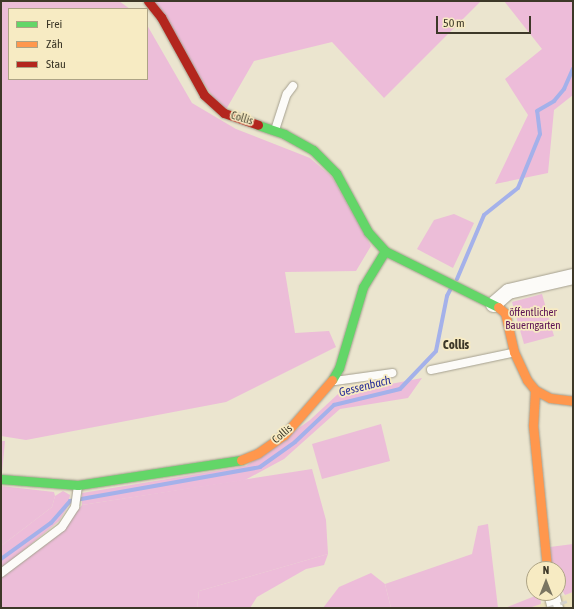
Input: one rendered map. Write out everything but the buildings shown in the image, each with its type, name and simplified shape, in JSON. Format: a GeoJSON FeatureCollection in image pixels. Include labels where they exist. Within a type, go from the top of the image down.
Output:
{"type":"FeatureCollection","features":[{"type":"Feature","properties":{"kind":"street","name":"Collis"},"geometry":{"type":"LineString","coordinates":[[148,1],[161,17],[204,95],[224,113],[275,130],[313,150],[336,174],[368,232],[386,251],[493,304],[505,314],[514,352],[527,380],[535,390]]}},
{"type":"Feature","properties":{"kind":"street","name":"Collis"},"geometry":{"type":"LineString","coordinates":[[1,479],[78,489],[243,460],[284,435],[332,381],[339,368],[363,287],[386,251]]}},
{"type":"Feature","properties":{"kind":"street"},"geometry":{"type":"LineString","coordinates":[[493,304],[508,291],[573,276]]}},
{"type":"Feature","properties":{"kind":"street"},"geometry":{"type":"LineString","coordinates":[[546,561],[533,425],[535,390],[550,398],[573,401]]}},
{"type":"Feature","properties":{"kind":"lane"},"geometry":{"type":"LineString","coordinates":[[275,130],[287,94],[293,86]]}},
{"type":"Feature","properties":{"kind":"lane"},"geometry":{"type":"LineString","coordinates":[[431,370],[514,352]]}},
{"type":"Feature","properties":{"kind":"lane"},"geometry":{"type":"LineString","coordinates":[[332,381],[392,373]]}},
{"type":"Feature","properties":{"kind":"lane"},"geometry":{"type":"LineString","coordinates":[[1,573],[62,527],[75,507],[78,489]]}},
{"type":"Feature","properties":{"kind":"shaded area"},"geometry":{"type":"Polygon","coordinates":[[[148,1],[481,1],[384,98],[332,42],[254,61],[224,113],[148,1]]]}},
{"type":"Feature","properties":{"kind":"shaded area"},"geometry":{"type":"Polygon","coordinates":[[[504,1],[573,1],[573,95],[554,110],[548,173],[495,184],[528,115],[505,79],[542,49],[504,1]]]}},
{"type":"Feature","properties":{"kind":"shaded area"},"geometry":{"type":"Polygon","coordinates":[[[422,378],[408,398],[340,409],[284,459],[245,480],[82,505],[82,493],[246,466],[310,420],[338,394],[422,378]]]}},
{"type":"Feature","properties":{"kind":"shaded area"},"geometry":{"type":"Polygon","coordinates":[[[63,491],[70,495],[67,508],[59,521],[1,569],[1,546],[52,507],[55,496],[63,491]]]}},
{"type":"Feature","properties":{"kind":"shaded area"},"geometry":{"type":"Polygon","coordinates":[[[328,554],[324,565],[306,569],[257,597],[250,608],[197,608],[199,591],[328,554]]]}},
{"type":"Feature","properties":{"kind":"shaded area"},"geometry":{"type":"Polygon","coordinates":[[[371,573],[385,584],[391,608],[323,608],[339,587],[371,573]]]}},
{"type":"Feature","properties":{"kind":"shaded area"},"geometry":{"type":"Polygon","coordinates":[[[573,592],[573,608],[529,608],[548,601],[566,601],[566,595],[573,592]]]}},
{"type":"Feature","properties":{"kind":"green space"},"geometry":{"type":"Polygon","coordinates":[[[1,1],[119,1],[129,8],[8,8],[8,80],[148,80],[148,27],[192,103],[236,129],[310,158],[332,177],[371,246],[356,271],[285,272],[295,333],[329,331],[336,347],[226,402],[26,440],[1,436],[1,1]]]}},
{"type":"Feature","properties":{"kind":"green space"},"geometry":{"type":"Polygon","coordinates":[[[454,214],[474,223],[453,268],[417,249],[434,220],[454,214]]]}},
{"type":"Feature","properties":{"kind":"green space","name":"öffentlicher Bauerngarten"},"geometry":{"type":"Polygon","coordinates":[[[542,294],[554,336],[524,344],[512,302],[542,294]]]}},
{"type":"Feature","properties":{"kind":"green space"},"geometry":{"type":"Polygon","coordinates":[[[381,424],[390,461],[322,479],[312,444],[381,424]]]}},
{"type":"Feature","properties":{"kind":"green space"},"geometry":{"type":"Polygon","coordinates":[[[1,441],[5,441],[2,473],[1,473],[1,441]]]}},
{"type":"Feature","properties":{"kind":"green space"},"geometry":{"type":"Polygon","coordinates":[[[312,469],[326,520],[328,554],[199,591],[197,608],[1,608],[1,578],[61,533],[82,505],[312,469]]]}},
{"type":"Feature","properties":{"kind":"green space"},"geometry":{"type":"Polygon","coordinates":[[[1,486],[54,492],[55,496],[52,507],[1,546],[1,486]]]}},
{"type":"Feature","properties":{"kind":"green space"},"geometry":{"type":"Polygon","coordinates":[[[488,524],[498,608],[391,608],[385,584],[472,554],[478,526],[488,524]]]}},
{"type":"Feature","properties":{"kind":"green space"},"geometry":{"type":"Polygon","coordinates":[[[573,544],[573,592],[566,595],[566,561],[551,561],[550,547],[573,544]]]}},
{"type":"Feature","properties":{"kind":"green space"},"geometry":{"type":"Polygon","coordinates":[[[526,600],[526,601],[541,601],[541,604],[529,608],[505,608],[526,600]]]}},
{"type":"Feature","properties":{"kind":"waterway","name":"Gessenbach"},"geometry":{"type":"LineString","coordinates":[[457,279],[484,215],[518,188],[540,134],[537,111],[554,101],[564,89],[573,69]]}},
{"type":"Feature","properties":{"kind":"waterway","name":"Gessenbach"},"geometry":{"type":"LineString","coordinates":[[1,559],[51,523],[70,501],[260,467],[295,442],[334,405],[400,389],[436,351],[447,296],[450,290]]}},
{"type":"Feature","properties":{"kind":"railway"},"geometry":{"type":"LineString","coordinates":[[547,608],[573,599]]}},
{"type":"Feature","properties":{"kind":"traffic: fast"},"geometry":{"type":"LineString","coordinates":[[258,125],[284,134],[313,150],[336,173],[368,232],[385,251],[498,307]]}},
{"type":"Feature","properties":{"kind":"traffic: fast"},"geometry":{"type":"LineString","coordinates":[[332,380],[339,368],[363,287],[385,251]]}},
{"type":"Feature","properties":{"kind":"traffic: fast"},"geometry":{"type":"LineString","coordinates":[[1,479],[78,485],[241,460]]}},
{"type":"Feature","properties":{"kind":"traffic: slow"},"geometry":{"type":"LineString","coordinates":[[498,307],[505,313],[514,352],[527,380],[535,390],[550,398],[573,401]]}},
{"type":"Feature","properties":{"kind":"traffic: slow"},"geometry":{"type":"LineString","coordinates":[[241,460],[258,453],[284,435],[332,380]]}},
{"type":"Feature","properties":{"kind":"traffic: slow"},"geometry":{"type":"LineString","coordinates":[[535,390],[533,425],[546,561]]}},
{"type":"Feature","properties":{"kind":"traffic: jam"},"geometry":{"type":"LineString","coordinates":[[148,1],[161,17],[204,95],[224,113],[258,125]]}},
{"type":"Feature","properties":{"kind":"district","name":"Collis"},"geometry":{"type":"Point","coordinates":[456,345]}}]}
